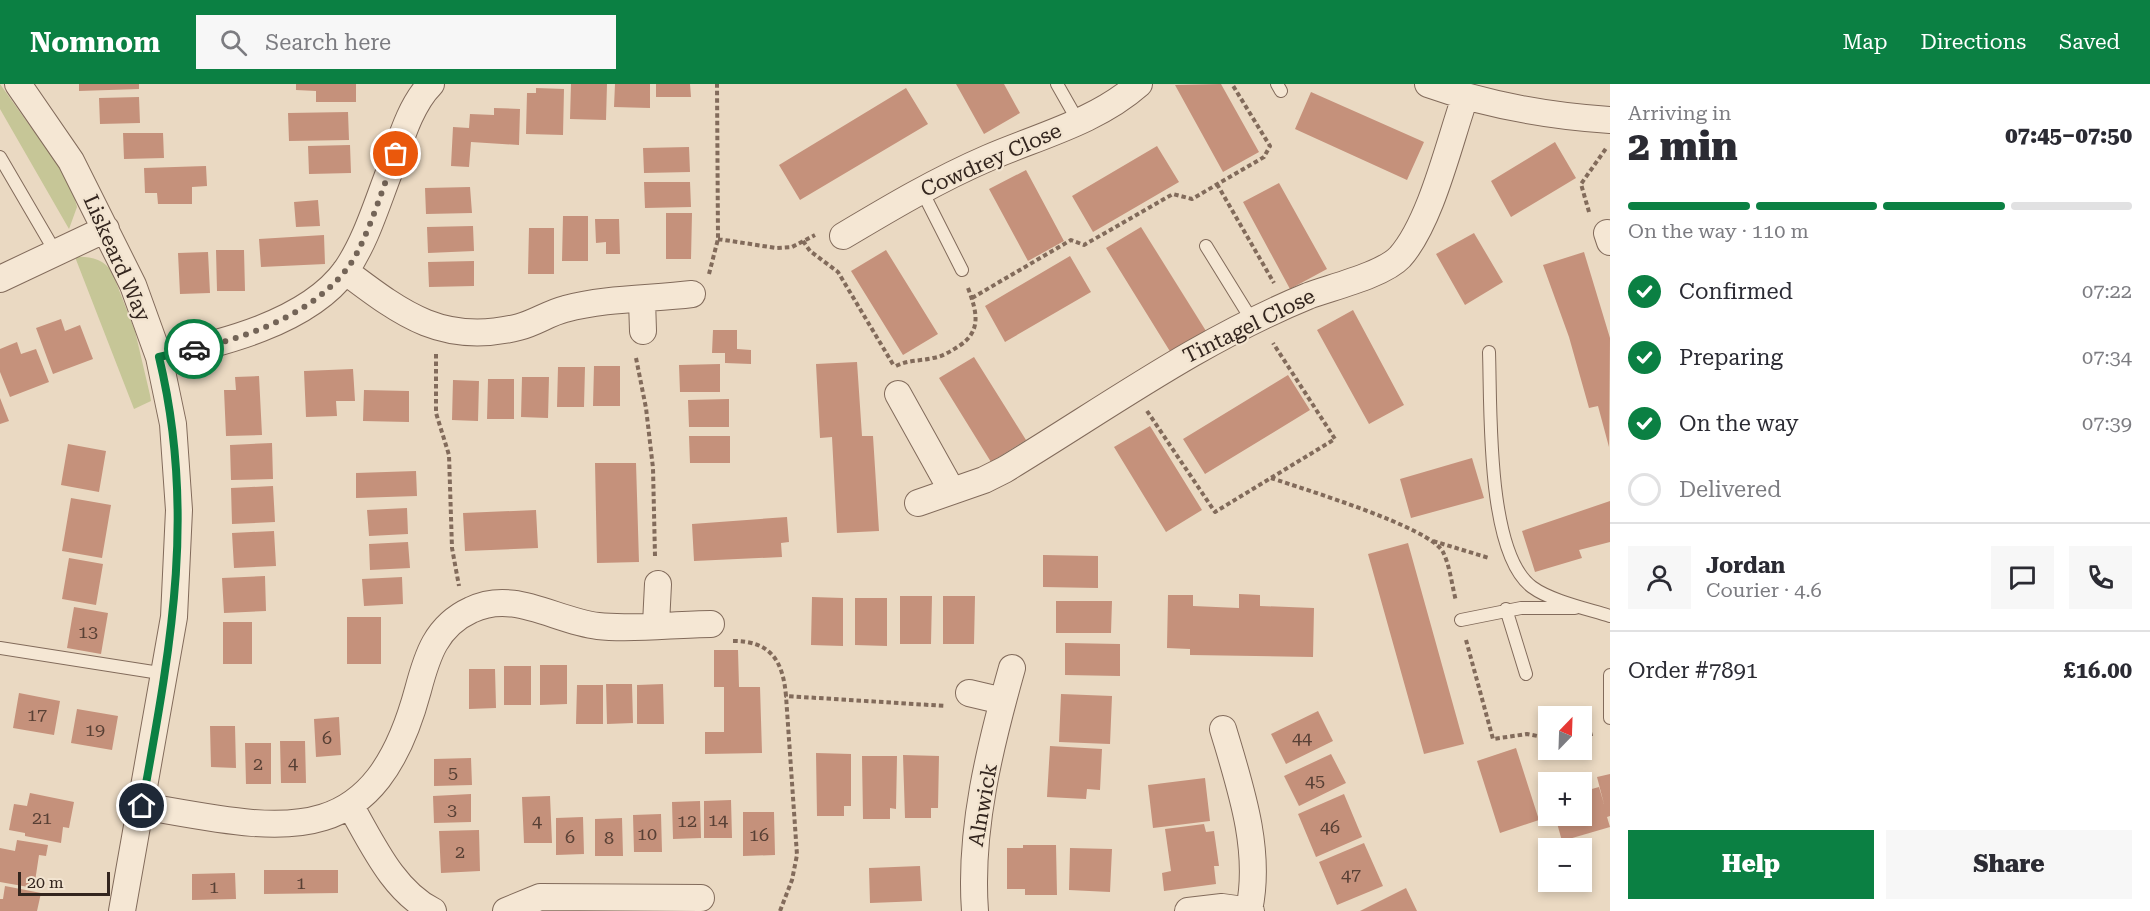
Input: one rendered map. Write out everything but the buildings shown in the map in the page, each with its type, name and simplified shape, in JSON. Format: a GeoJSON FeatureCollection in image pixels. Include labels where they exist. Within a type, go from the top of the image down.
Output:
{"type":"FeatureCollection","features":[{"type":"Feature","properties":{"kind":"street","name":"Liskeard Way"},"geometry":{"type":"LineString","coordinates":[[18,84],[71,161],[134,285],[159,357],[173,424],[179,510],[178,574],[166,674],[122,911]]}},
{"type":"Feature","properties":{"kind":"street","name":"Cowdrey Close"},"geometry":{"type":"LineString","coordinates":[[843,237],[921,189],[989,157],[1078,122],[1107,107],[1139,84]]}},
{"type":"Feature","properties":{"kind":"street"},"geometry":{"type":"LineString","coordinates":[[1428,84],[1465,97],[1527,110],[1610,120]]}},
{"type":"Feature","properties":{"kind":"street"},"geometry":{"type":"LineString","coordinates":[[159,357],[203,347],[268,324],[330,289],[345,271],[359,247],[405,131],[426,86]]}},
{"type":"Feature","properties":{"kind":"street","name":"Tintagel Close"},"geometry":{"type":"LineString","coordinates":[[918,503],[1004,470],[1195,350],[1255,320],[1379,270],[1397,260],[1418,231],[1465,97]]}},
{"type":"Feature","properties":{"kind":"street"},"geometry":{"type":"LineString","coordinates":[[0,279],[106,229]]}},
{"type":"Feature","properties":{"kind":"street"},"geometry":{"type":"LineString","coordinates":[[345,271],[397,309],[451,332],[496,331],[521,326],[565,309],[692,294]]}},
{"type":"Feature","properties":{"kind":"street"},"geometry":{"type":"LineString","coordinates":[[642,300],[643,331]]}},
{"type":"Feature","properties":{"kind":"street"},"geometry":{"type":"LineString","coordinates":[[898,394],[952,491]]}},
{"type":"Feature","properties":{"kind":"street"},"geometry":{"type":"LineString","coordinates":[[656,624],[658,584]]}},
{"type":"Feature","properties":{"kind":"street"},"geometry":{"type":"LineString","coordinates":[[142,806],[224,820],[278,825],[320,819],[350,805],[369,789],[393,758],[409,721],[432,645],[440,633],[466,613],[484,605],[504,603],[523,605],[595,626],[711,624]]}},
{"type":"Feature","properties":{"kind":"street","name":"Alnwick"},"geometry":{"type":"LineString","coordinates":[[975,911],[974,854],[979,819],[1012,668]]}},
{"type":"Feature","properties":{"kind":"street"},"geometry":{"type":"LineString","coordinates":[[969,693],[1003,701]]}},
{"type":"Feature","properties":{"kind":"street"},"geometry":{"type":"LineString","coordinates":[[1188,911],[1222,907],[1250,910],[1254,889],[1251,842],[1242,790],[1223,729]]}},
{"type":"Feature","properties":{"kind":"street"},"geometry":{"type":"LineString","coordinates":[[350,805],[384,865],[402,886],[433,911]]}},
{"type":"Feature","properties":{"kind":"street"},"geometry":{"type":"LineString","coordinates":[[506,911],[540,897],[702,898]]}},
{"type":"Feature","properties":{"kind":"lane"},"geometry":{"type":"LineString","coordinates":[[1057,84],[1078,122]]}},
{"type":"Feature","properties":{"kind":"lane"},"geometry":{"type":"LineString","coordinates":[[0,157],[56,253]]}},
{"type":"Feature","properties":{"kind":"lane"},"geometry":{"type":"LineString","coordinates":[[921,189],[962,270]]}},
{"type":"Feature","properties":{"kind":"lane"},"geometry":{"type":"LineString","coordinates":[[1206,246],[1255,320]]}},
{"type":"Feature","properties":{"kind":"lane"},"geometry":{"type":"LineString","coordinates":[[1489,352],[1493,459],[1499,515],[1507,548],[1520,574],[1531,587],[1544,594],[1610,616]]}},
{"type":"Feature","properties":{"kind":"lane"},"geometry":{"type":"LineString","coordinates":[[1461,620],[1506,609],[1588,609]]}},
{"type":"Feature","properties":{"kind":"lane"},"geometry":{"type":"LineString","coordinates":[[1506,609],[1526,674]]}},
{"type":"Feature","properties":{"kind":"lane"},"geometry":{"type":"LineString","coordinates":[[0,648],[166,674]]}},
{"type":"Feature","properties":{"kind":"lane"},"geometry":{"type":"LineString","coordinates":[[1610,675],[1610,718]]}},
{"type":"Feature","properties":{"kind":"path"},"geometry":{"type":"LineString","coordinates":[[692,294],[711,269],[718,239],[717,84]]}},
{"type":"Feature","properties":{"kind":"path"},"geometry":{"type":"LineString","coordinates":[[972,298],[1071,240],[1084,245],[1173,194],[1192,199],[1264,157],[1270,146],[1232,84]]}},
{"type":"Feature","properties":{"kind":"path"},"geometry":{"type":"LineString","coordinates":[[1608,237],[1590,217],[1581,184],[1610,142]]}},
{"type":"Feature","properties":{"kind":"path"},"geometry":{"type":"LineString","coordinates":[[1217,184],[1287,306]]}},
{"type":"Feature","properties":{"kind":"path"},"geometry":{"type":"LineString","coordinates":[[718,239],[776,248],[792,247],[826,230],[843,237]]}},
{"type":"Feature","properties":{"kind":"path"},"geometry":{"type":"LineString","coordinates":[[803,242],[810,251],[838,272],[892,362]]}},
{"type":"Feature","properties":{"kind":"path"},"geometry":{"type":"LineString","coordinates":[[898,394],[894,367],[905,362],[940,357],[973,334],[976,324],[972,298],[962,270]]}},
{"type":"Feature","properties":{"kind":"path"},"geometry":{"type":"LineString","coordinates":[[1132,388],[1215,512],[1335,439],[1255,320]]}},
{"type":"Feature","properties":{"kind":"path"},"geometry":{"type":"LineString","coordinates":[[434,326],[437,369],[434,380],[436,413],[449,456],[452,548],[456,577],[466,613]]}},
{"type":"Feature","properties":{"kind":"path"},"geometry":{"type":"LineString","coordinates":[[643,331],[635,357],[646,408],[653,468],[658,584]]}},
{"type":"Feature","properties":{"kind":"path"},"geometry":{"type":"LineString","coordinates":[[1271,478],[1370,512],[1429,540],[1470,550],[1520,574]]}},
{"type":"Feature","properties":{"kind":"path"},"geometry":{"type":"LineString","coordinates":[[1429,540],[1443,551],[1493,739],[1527,734],[1538,736]]}},
{"type":"Feature","properties":{"kind":"path"},"geometry":{"type":"LineString","coordinates":[[711,624],[722,640],[746,641],[766,650],[778,659],[786,696],[797,855],[792,880],[780,911]]}},
{"type":"Feature","properties":{"kind":"path"},"geometry":{"type":"LineString","coordinates":[[786,696],[950,706],[969,693]]}},
{"type":"Feature","properties":{"kind":"green space"},"geometry":{"type":"Polygon","coordinates":[[[0,84],[70,182],[77,207],[69,229],[0,109],[0,84]]]}},
{"type":"Feature","properties":{"kind":"green space"},"geometry":{"type":"Polygon","coordinates":[[[75,257],[96,259],[109,268],[135,331],[151,401],[134,409],[75,257]]]}},
{"type":"Feature","properties":{"kind":"way so far"},"geometry":{"type":"LineString","coordinates":[[194,349],[233,338],[268,324],[330,289],[356,254],[396,154]]}},
{"type":"Feature","properties":{"kind":"route"},"geometry":{"type":"LineString","coordinates":[[142,806],[170,651],[178,574],[178,475],[173,424],[159,357],[194,349]]}}]}
